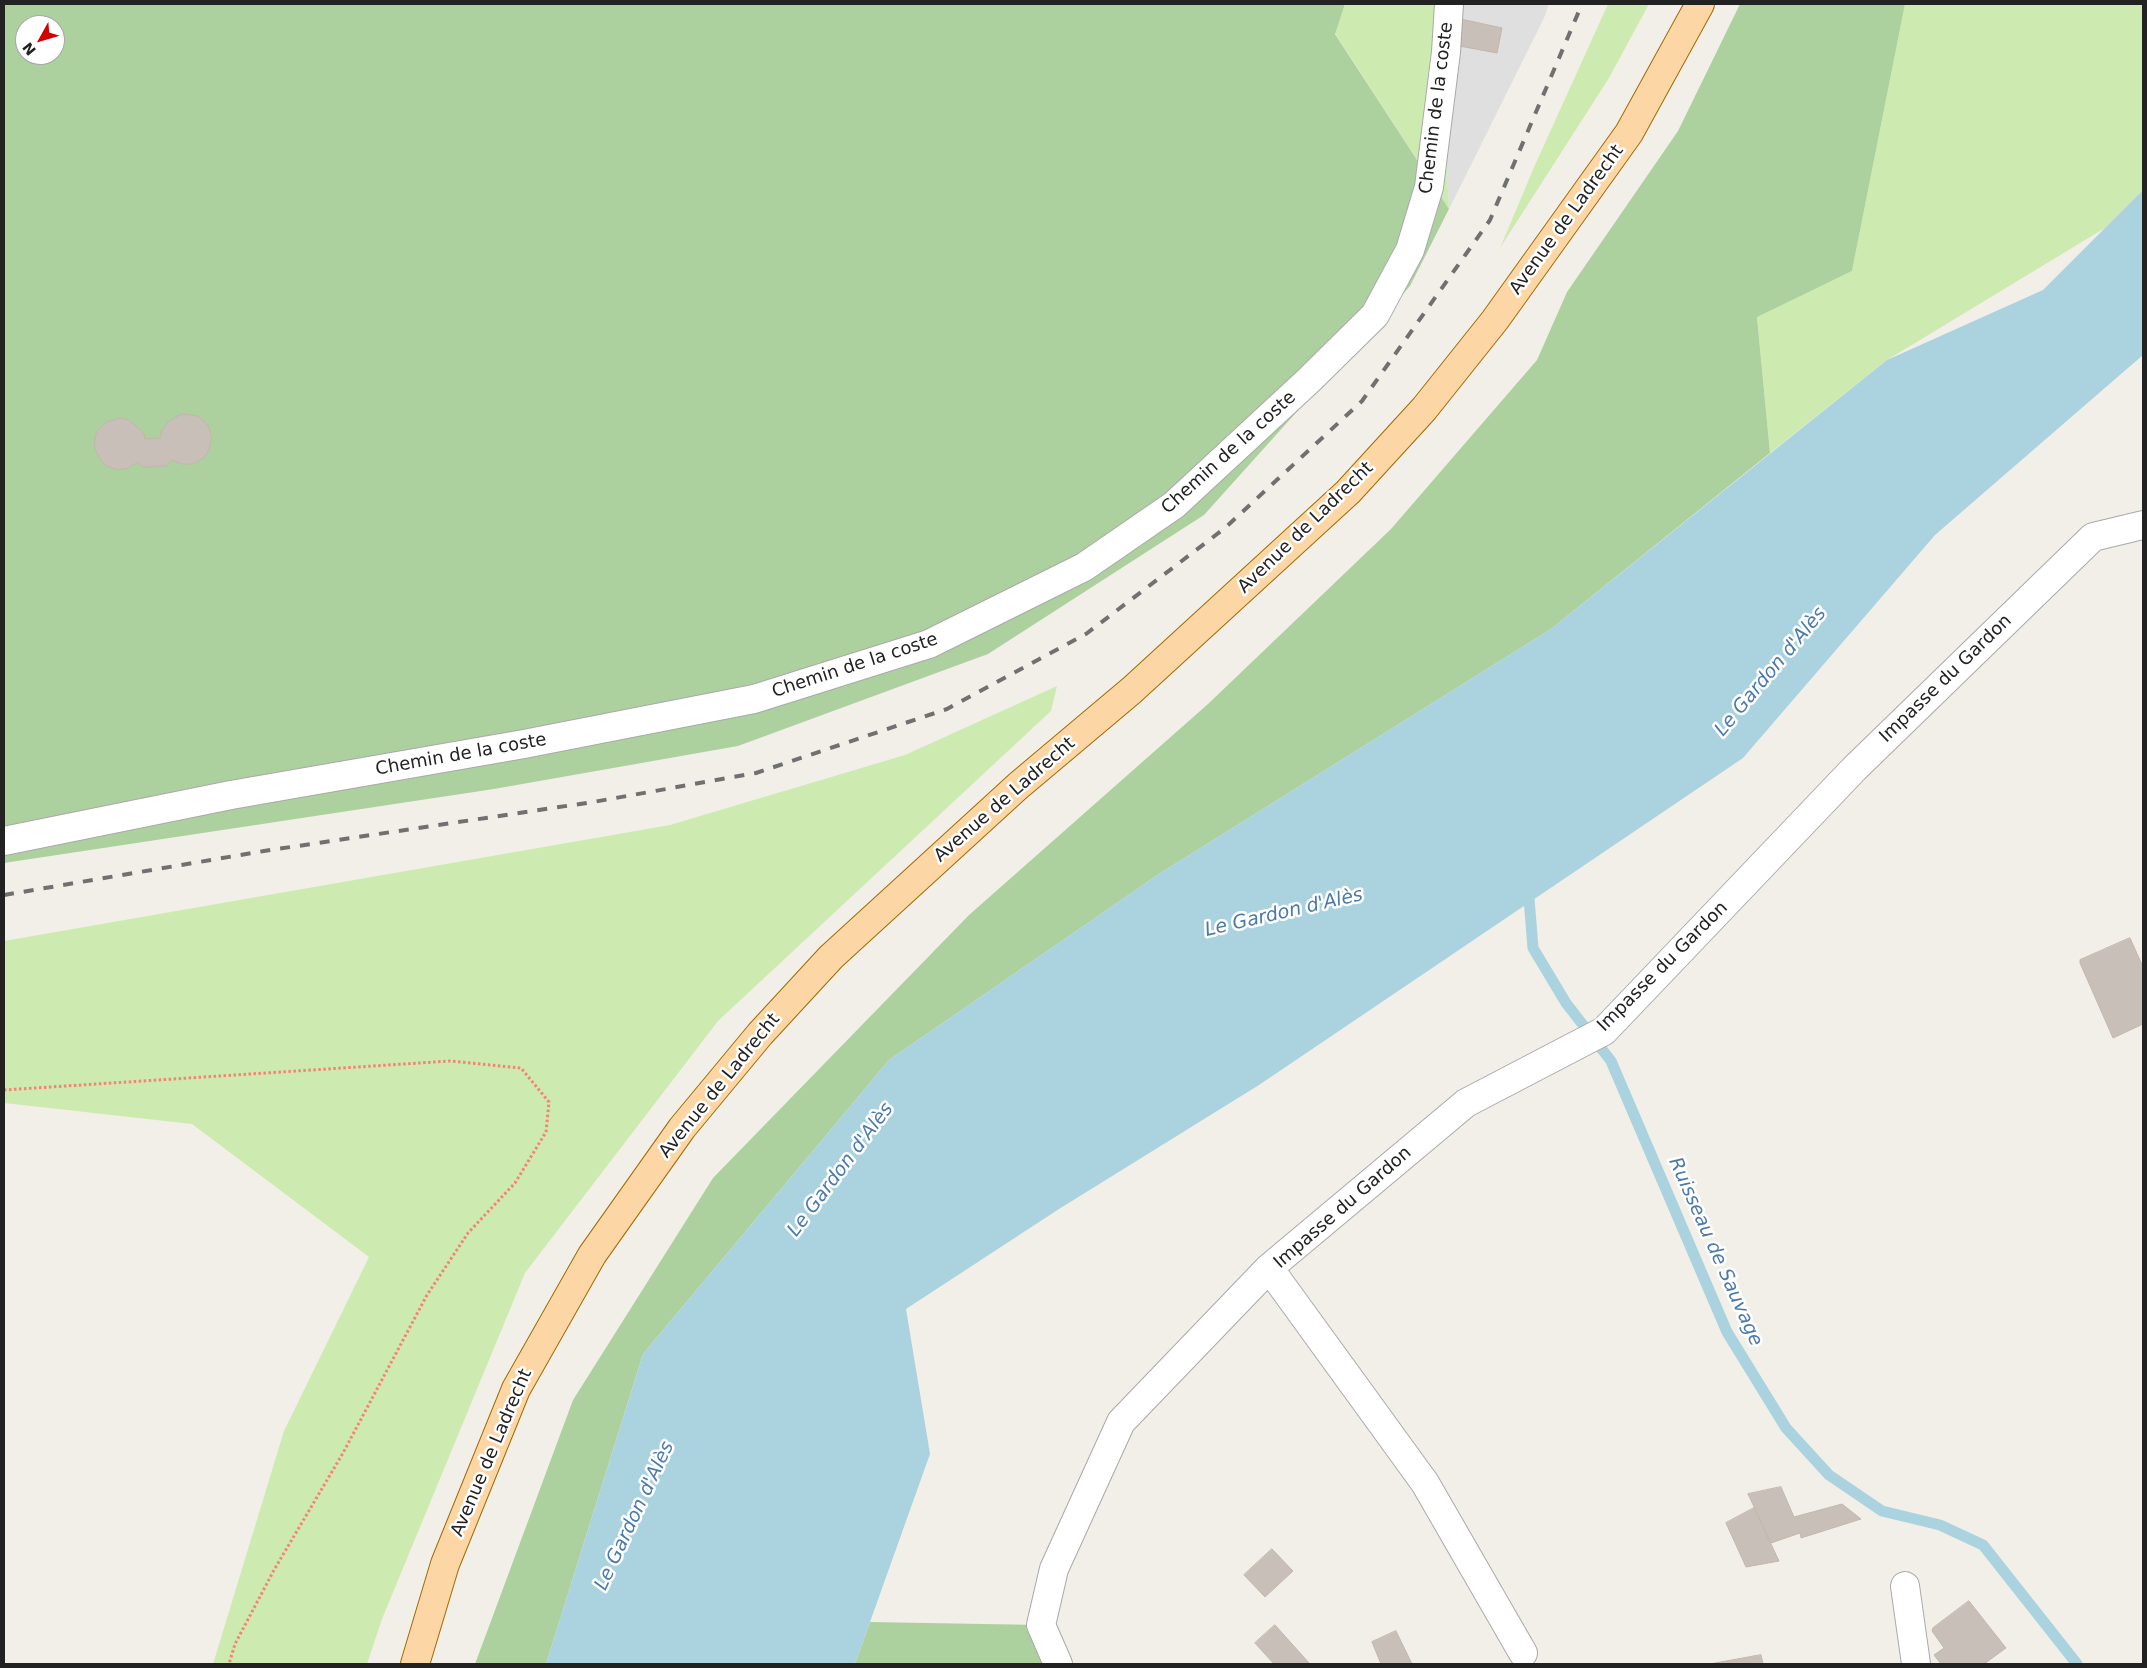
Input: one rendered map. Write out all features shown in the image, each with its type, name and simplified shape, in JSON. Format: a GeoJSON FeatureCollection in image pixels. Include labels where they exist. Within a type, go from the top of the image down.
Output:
{"type":"FeatureCollection","features":[{"type":"Feature","properties":{"kind":"main road","name":"Avenue de Ladrecht"},"geometry":{"type":"LineString","coordinates":[[415,1664],[445,1564],[516,1389],[592,1256],[682,1128],[760,1034],[831,957],[1018,786],[1132,690],[1348,492],[1424,409],[1495,320],[1629,132],[1700,4]]}},
{"type":"Feature","properties":{"kind":"street","name":"Chemin de la coste"},"geometry":{"type":"LineString","coordinates":[[4,841],[231,795],[524,744],[754,699],[929,644],[1084,567],[1174,505],[1376,315],[1410,250],[1429,187],[1450,4]]}},
{"type":"Feature","properties":{"kind":"street","name":"Impasse du Gardon"},"geometry":{"type":"LineString","coordinates":[[1523,1653],[1425,1483],[1269,1268],[1466,1103],[1604,1031],[1854,769],[2093,537],[2143,525]]}},
{"type":"Feature","properties":{"kind":"street"},"geometry":{"type":"LineString","coordinates":[[1058,1664],[1041,1625],[1054,1569],[1121,1422],[1269,1268]]}},
{"type":"Feature","properties":{"kind":"street"},"geometry":{"type":"LineString","coordinates":[[1905,1586],[1916,1664]]}},
{"type":"Feature","properties":{"kind":"path"},"geometry":{"type":"LineString","coordinates":[[4,1090],[450,1062],[520,1068],[548,1102],[546,1132],[515,1183],[468,1233],[427,1295],[343,1453],[266,1586],[235,1644],[229,1664]]}},
{"type":"Feature","properties":{"kind":"shaded area"},"geometry":{"type":"Polygon","coordinates":[[[1438,4],[1549,4],[1544,18],[1449,209],[1438,4]]]}},
{"type":"Feature","properties":{"kind":"green space"},"geometry":{"type":"Polygon","coordinates":[[[4,4],[1345,4],[1335,34],[1449,209],[1410,286],[1204,515],[988,654],[738,746],[494,789],[4,863],[4,4]]]}},
{"type":"Feature","properties":{"kind":"green space"},"geometry":{"type":"Polygon","coordinates":[[[1345,4],[1438,4],[1449,209],[1335,33],[1345,4]]]}},
{"type":"Feature","properties":{"kind":"green space"},"geometry":{"type":"Polygon","coordinates":[[[1608,4],[1649,4],[1609,78],[1500,248],[1535,165],[1608,4]]]}},
{"type":"Feature","properties":{"kind":"green space"},"geometry":{"type":"Polygon","coordinates":[[[1740,4],[1905,4],[1852,271],[1757,317],[1770,453],[1551,629],[1159,874],[889,1060],[643,1354],[546,1664],[475,1664],[573,1400],[713,1178],[969,915],[1208,704],[1391,529],[1537,360],[1567,292],[1678,131],[1740,4]]]}},
{"type":"Feature","properties":{"kind":"green space"},"geometry":{"type":"Polygon","coordinates":[[[1905,4],[2143,4],[2143,190],[2105,228],[1887,360],[1770,453],[1757,316],[1852,271],[1905,4]]]}},
{"type":"Feature","properties":{"kind":"green space"},"geometry":{"type":"Polygon","coordinates":[[[1057,686],[1051,711],[718,1021],[525,1273],[382,1619],[367,1664],[213,1664],[284,1431],[369,1257],[192,1124],[4,1103],[4,941],[670,825],[905,755],[1057,686]]]}},
{"type":"Feature","properties":{"kind":"green space"},"geometry":{"type":"Polygon","coordinates":[[[870,1622],[1041,1625],[1058,1664],[855,1664],[870,1622]]]}},
{"type":"Feature","properties":{"kind":"water","name":"Le Gardon d'Alès"},"geometry":{"type":"Polygon","coordinates":[[[2143,190],[2143,355],[1935,535],[1743,758],[1259,1085],[1059,1209],[906,1309],[930,1454],[855,1664],[546,1664],[643,1354],[889,1060],[1159,874],[1551,629],[1887,360],[2043,290],[2143,190]]]}},
{"type":"Feature","properties":{"kind":"building"},"geometry":{"type":"Polygon","coordinates":[[[1456,18],[1502,28],[1497,53],[1454,45],[1456,18]]]}},
{"type":"Feature","properties":{"kind":"building"},"geometry":{"type":"Polygon","coordinates":[[[182,414],[198,416],[208,425],[212,437],[209,450],[204,458],[193,464],[182,464],[171,460],[167,466],[143,467],[138,462],[129,468],[117,470],[105,465],[99,458],[94,446],[96,433],[106,422],[121,418],[129,420],[144,433],[145,439],[161,438],[161,432],[168,422],[182,414]]]}},
{"type":"Feature","properties":{"kind":"building"},"geometry":{"type":"Polygon","coordinates":[[[2130,938],[2143,967],[2143,1024],[2113,1038],[2080,960],[2130,938]]]}},
{"type":"Feature","properties":{"kind":"building"},"geometry":{"type":"Polygon","coordinates":[[[1781,1487],[1794,1517],[1842,1504],[1861,1519],[1801,1538],[1800,1533],[1771,1543],[1748,1494],[1781,1487]]]}},
{"type":"Feature","properties":{"kind":"building"},"geometry":{"type":"Polygon","coordinates":[[[1754,1508],[1779,1561],[1746,1567],[1726,1523],[1754,1508]]]}},
{"type":"Feature","properties":{"kind":"building"},"geometry":{"type":"Polygon","coordinates":[[[1272,1549],[1293,1571],[1265,1597],[1244,1575],[1272,1549]]]}},
{"type":"Feature","properties":{"kind":"building"},"geometry":{"type":"Polygon","coordinates":[[[1969,1601],[2006,1648],[1984,1664],[1941,1664],[1934,1655],[1944,1648],[1932,1631],[1933,1628],[1969,1601]]]}},
{"type":"Feature","properties":{"kind":"building"},"geometry":{"type":"Polygon","coordinates":[[[1275,1625],[1310,1664],[1274,1664],[1255,1643],[1275,1625]]]}},
{"type":"Feature","properties":{"kind":"building"},"geometry":{"type":"Polygon","coordinates":[[[1396,1631],[1412,1664],[1381,1664],[1372,1642],[1396,1631]]]}},
{"type":"Feature","properties":{"kind":"building"},"geometry":{"type":"Polygon","coordinates":[[[1761,1655],[1763,1664],[1710,1664],[1761,1655]]]}},
{"type":"Feature","properties":{"kind":"waterway","name":"Ruisseau de Sauvage"},"geometry":{"type":"LineString","coordinates":[[1528,886],[1533,948],[1566,1003],[1611,1061],[1727,1332],[1786,1428],[1829,1475],[1882,1511],[1940,1525],[1983,1545],[2077,1664]]}},
{"type":"Feature","properties":{"kind":"railway"},"geometry":{"type":"LineString","coordinates":[[4,895],[264,851],[593,802],[756,773],[947,709],[1086,634],[1225,528],[1362,401],[1490,220],[1582,4]]}}]}
